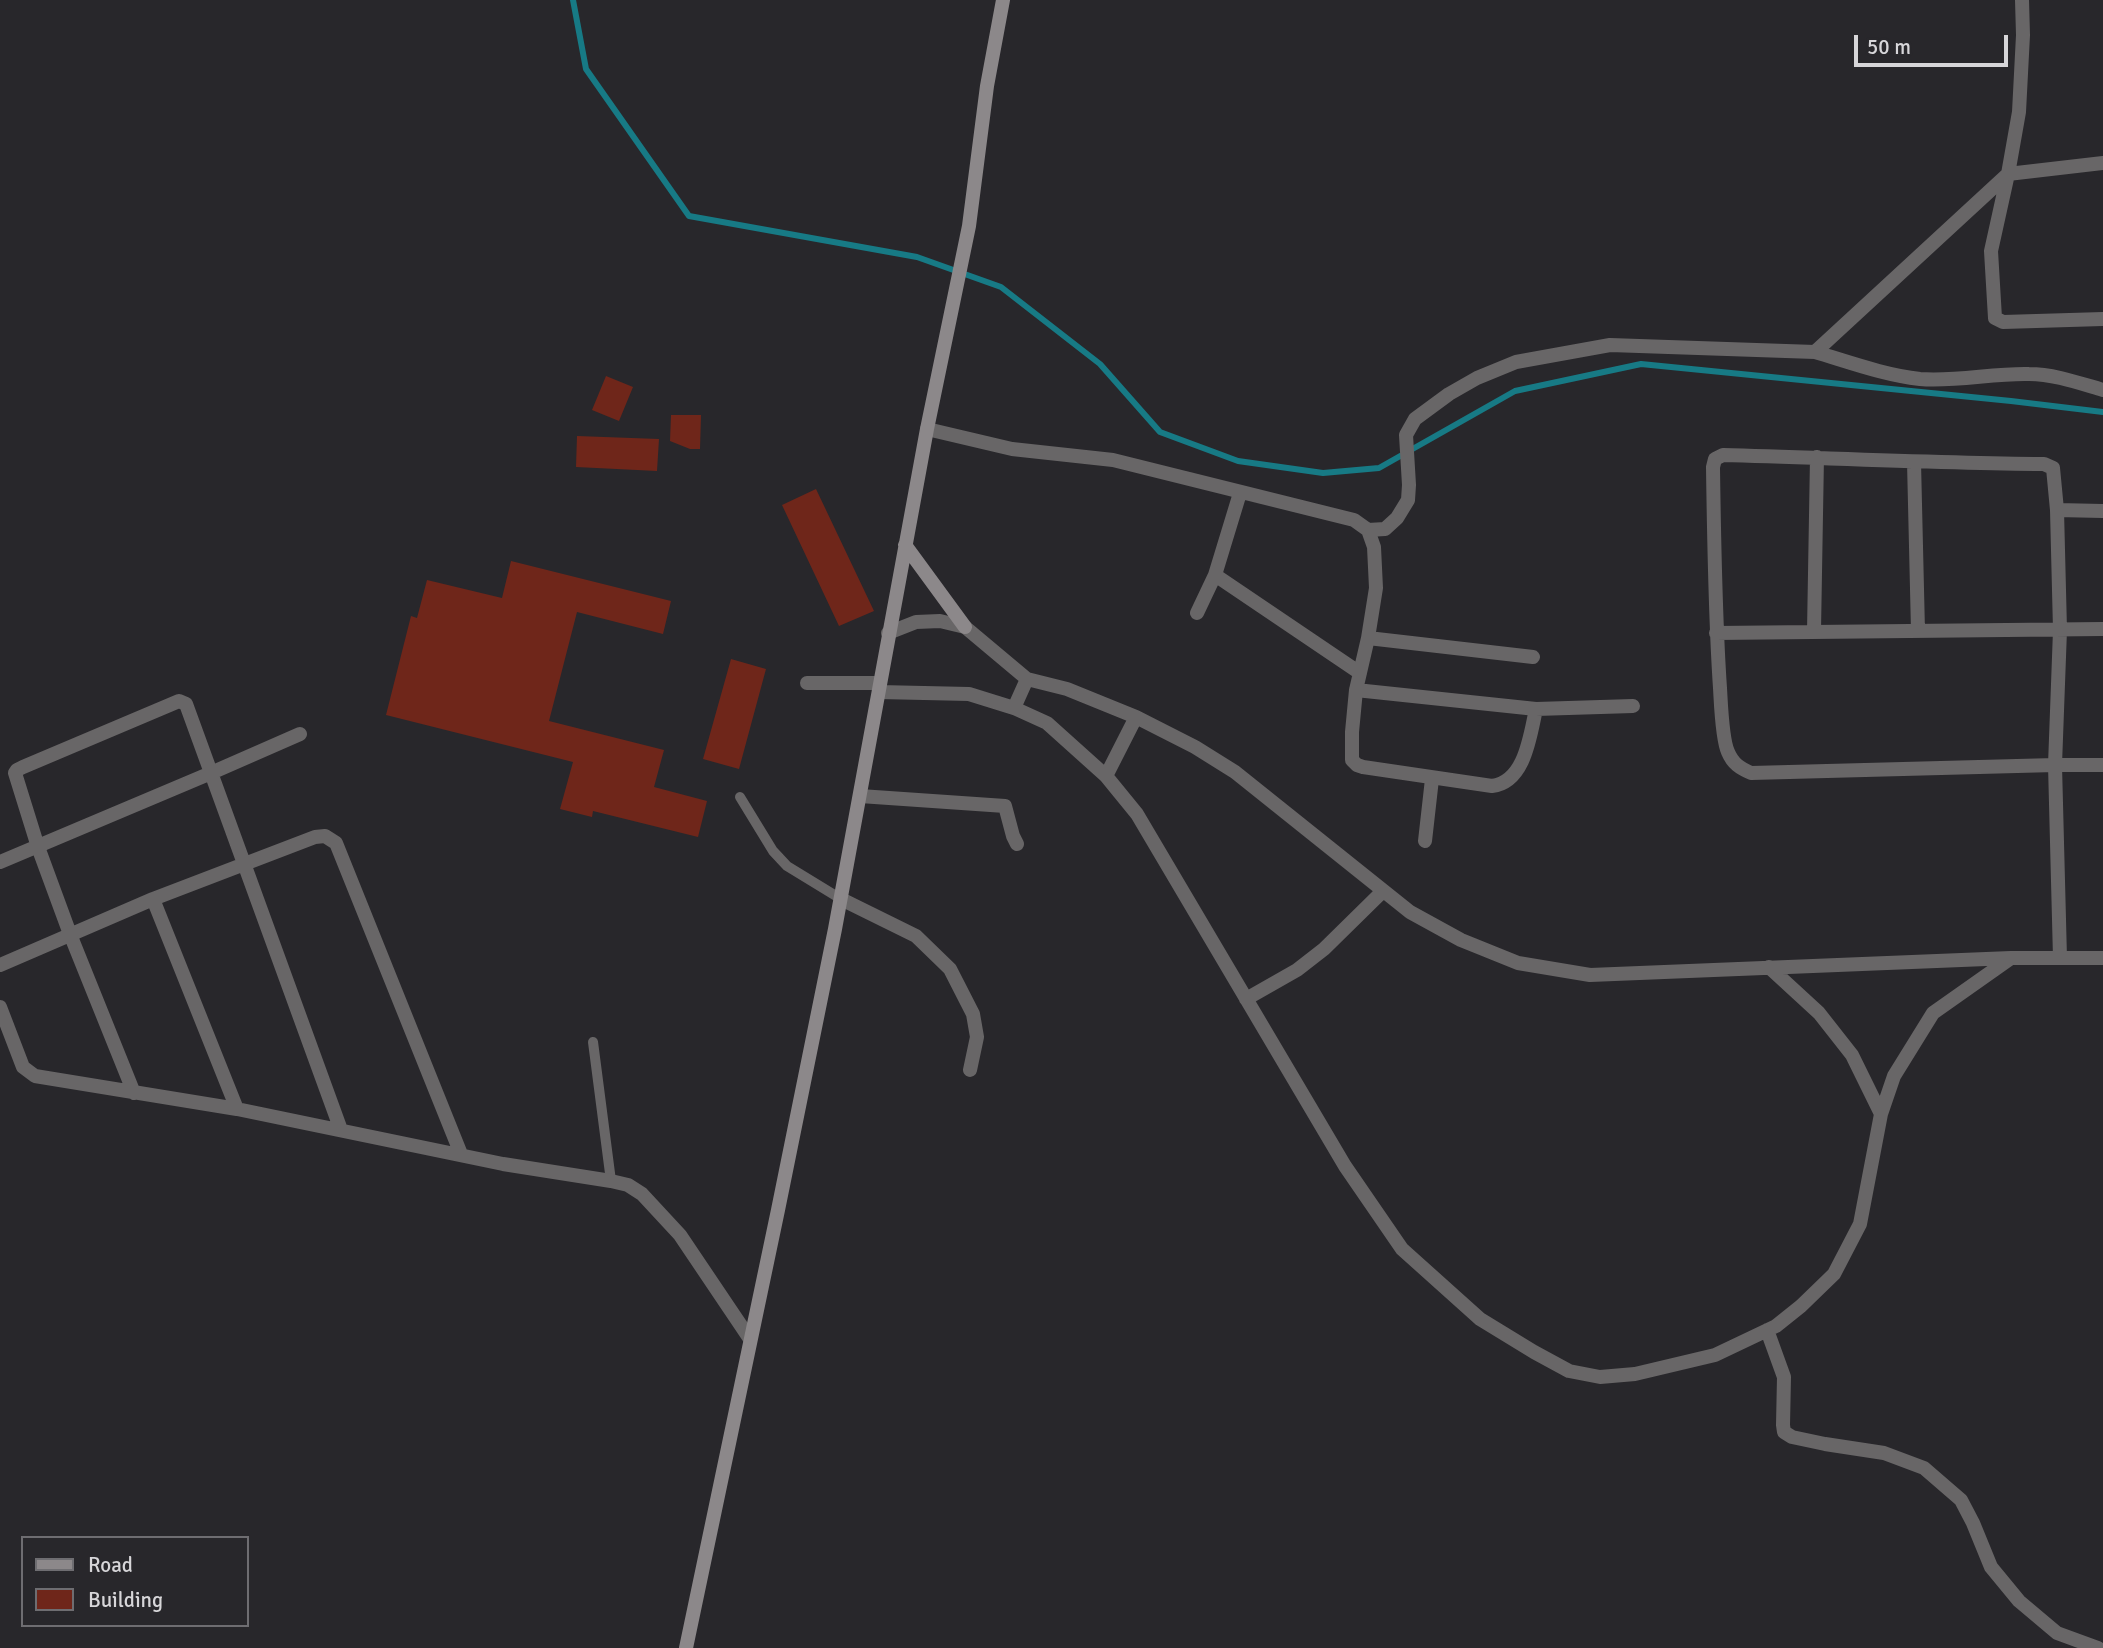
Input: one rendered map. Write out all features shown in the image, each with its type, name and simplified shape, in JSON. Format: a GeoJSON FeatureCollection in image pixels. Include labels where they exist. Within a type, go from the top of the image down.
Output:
{"type":"FeatureCollection","features":[{"type":"Feature","properties":{"kind":"street"},"geometry":{"type":"LineString","coordinates":[[686,1648],[841,899],[888,633],[969,226],[987,86],[1003,0]]}},
{"type":"Feature","properties":{"kind":"street"},"geometry":{"type":"LineString","coordinates":[[2022,0],[2023,34],[2018,112],[1991,251],[1995,318],[2003,321],[2103,319]]}},
{"type":"Feature","properties":{"kind":"street"},"geometry":{"type":"LineString","coordinates":[[1815,352],[2008,174],[2103,163]]}},
{"type":"Feature","properties":{"kind":"street"},"geometry":{"type":"LineString","coordinates":[[1368,530],[1385,529],[1398,518],[1408,500],[1406,435],[1415,419],[1449,394],[1516,362],[1610,345],[1815,352],[1861,366],[1920,379],[2029,374],[2050,376],[2103,390]]}},
{"type":"Feature","properties":{"kind":"street"},"geometry":{"type":"LineString","coordinates":[[927,429],[1012,449],[1113,460],[1354,520],[1368,530],[1374,547],[1376,588],[1356,690],[1352,760],[1357,765],[1479,786],[1504,783],[1509,780],[1525,755],[1536,709]]}},
{"type":"Feature","properties":{"kind":"street"},"geometry":{"type":"LineString","coordinates":[[2060,958],[2055,765],[2060,630],[2054,470],[2051,466],[1914,463],[1817,457],[1723,455],[1715,458],[1716,633],[1727,750],[1739,768],[1751,773],[2055,765],[2103,765]]}},
{"type":"Feature","properties":{"kind":"street"},"geometry":{"type":"LineString","coordinates":[[1814,631],[1817,457]]}},
{"type":"Feature","properties":{"kind":"street"},"geometry":{"type":"LineString","coordinates":[[1914,463],[1917,631]]}},
{"type":"Feature","properties":{"kind":"street"},"geometry":{"type":"LineString","coordinates":[[1197,613],[1215,575],[1240,493]]}},
{"type":"Feature","properties":{"kind":"street"},"geometry":{"type":"LineString","coordinates":[[2057,510],[2103,511]]}},
{"type":"Feature","properties":{"kind":"street"},"geometry":{"type":"LineString","coordinates":[[905,545],[965,627],[1027,679],[1067,688],[1136,717],[1195,747],[1235,772],[1410,912],[1461,940],[1518,963],[1590,975],[2011,958],[2103,958]]}},
{"type":"Feature","properties":{"kind":"street"},"geometry":{"type":"LineString","coordinates":[[1215,575],[1360,673]]}},
{"type":"Feature","properties":{"kind":"street"},"geometry":{"type":"LineString","coordinates":[[888,633],[916,622],[940,621],[965,627]]}},
{"type":"Feature","properties":{"kind":"street"},"geometry":{"type":"LineString","coordinates":[[1716,633],[2103,629]]}},
{"type":"Feature","properties":{"kind":"street"},"geometry":{"type":"LineString","coordinates":[[1368,638],[1532,657]]}},
{"type":"Feature","properties":{"kind":"street"},"geometry":{"type":"LineString","coordinates":[[1014,708],[1027,679]]}},
{"type":"Feature","properties":{"kind":"street"},"geometry":{"type":"LineString","coordinates":[[807,683],[969,694],[1014,708],[1047,723],[1106,776],[1137,814],[1345,1166],[1402,1249],[1480,1319],[1569,1371],[1600,1377],[1635,1374],[1715,1354],[1767,1330],[1801,1306],[1834,1274],[1860,1224],[1881,1114],[1894,1076],[1933,1013],[2011,958]]}},
{"type":"Feature","properties":{"kind":"street"},"geometry":{"type":"LineString","coordinates":[[1356,690],[1536,709],[1633,706]]}},
{"type":"Feature","properties":{"kind":"street"},"geometry":{"type":"LineString","coordinates":[[134,1093],[70,934],[15,775],[17,769],[179,701],[186,704],[341,1130]]}},
{"type":"Feature","properties":{"kind":"street"},"geometry":{"type":"LineString","coordinates":[[1106,776],[1136,717]]}},
{"type":"Feature","properties":{"kind":"street"},"geometry":{"type":"LineString","coordinates":[[0,862],[300,734]]}},
{"type":"Feature","properties":{"kind":"street"},"geometry":{"type":"LineString","coordinates":[[1425,841],[1432,779]]}},
{"type":"Feature","properties":{"kind":"street"},"geometry":{"type":"LineString","coordinates":[[860,796],[1005,806],[1017,844]]}},
{"type":"Feature","properties":{"kind":"street"},"geometry":{"type":"LineString","coordinates":[[0,965],[243,863],[315,836],[325,836],[335,843],[461,1154]]}},
{"type":"Feature","properties":{"kind":"street"},"geometry":{"type":"LineString","coordinates":[[1246,999],[1297,970],[1324,949],[1383,891]]}},
{"type":"Feature","properties":{"kind":"street"},"geometry":{"type":"LineString","coordinates":[[153,899],[237,1109]]}},
{"type":"Feature","properties":{"kind":"street"},"geometry":{"type":"LineString","coordinates":[[841,899],[916,936],[950,969],[973,1014],[977,1037],[970,1070]]}},
{"type":"Feature","properties":{"kind":"street"},"geometry":{"type":"LineString","coordinates":[[1769,967],[1819,1013],[1852,1055],[1881,1114]]}},
{"type":"Feature","properties":{"kind":"street"},"geometry":{"type":"LineString","coordinates":[[0,1007],[23,1067],[35,1076],[237,1109],[503,1164],[628,1185],[642,1194],[680,1235],[750,1339]]}},
{"type":"Feature","properties":{"kind":"street"},"geometry":{"type":"LineString","coordinates":[[1767,1330],[1784,1377],[1784,1432],[1792,1437],[1825,1444],[1884,1453],[1924,1468],[1961,1500],[1991,1567],[2019,1601],[2057,1633],[2098,1648]]}},
{"type":"Feature","properties":{"kind":"lane"},"geometry":{"type":"LineString","coordinates":[[740,797],[774,851],[788,866],[841,899]]}},
{"type":"Feature","properties":{"kind":"lane"},"geometry":{"type":"LineString","coordinates":[[593,1042],[611,1181]]}},
{"type":"Feature","properties":{"kind":"building"},"geometry":{"type":"Polygon","coordinates":[[[606,376],[633,387],[619,421],[592,410],[606,376]]]}},
{"type":"Feature","properties":{"kind":"building"},"geometry":{"type":"Polygon","coordinates":[[[671,415],[701,415],[700,449],[690,449],[670,441],[671,415]]]}},
{"type":"Feature","properties":{"kind":"building"},"geometry":{"type":"Polygon","coordinates":[[[577,436],[659,439],[657,471],[576,467],[577,436]]]}},
{"type":"Feature","properties":{"kind":"building"},"geometry":{"type":"Polygon","coordinates":[[[816,489],[874,611],[839,626],[782,505],[816,489]]]}},
{"type":"Feature","properties":{"kind":"building"},"geometry":{"type":"Polygon","coordinates":[[[511,561],[671,601],[663,634],[577,612],[549,721],[664,750],[654,787],[707,801],[698,837],[593,811],[592,817],[560,809],[573,762],[386,715],[411,616],[417,618],[427,580],[502,598],[511,561]]]}},
{"type":"Feature","properties":{"kind":"building"},"geometry":{"type":"Polygon","coordinates":[[[731,659],[766,669],[739,769],[703,759],[731,659]]]}},
{"type":"Feature","properties":{"kind":"waterway"},"geometry":{"type":"LineString","coordinates":[[573,0],[586,69],[689,216],[917,257],[1001,287],[1100,364],[1160,432],[1238,461],[1323,473],[1379,468],[1515,391],[1641,364],[2103,412]]}}]}
